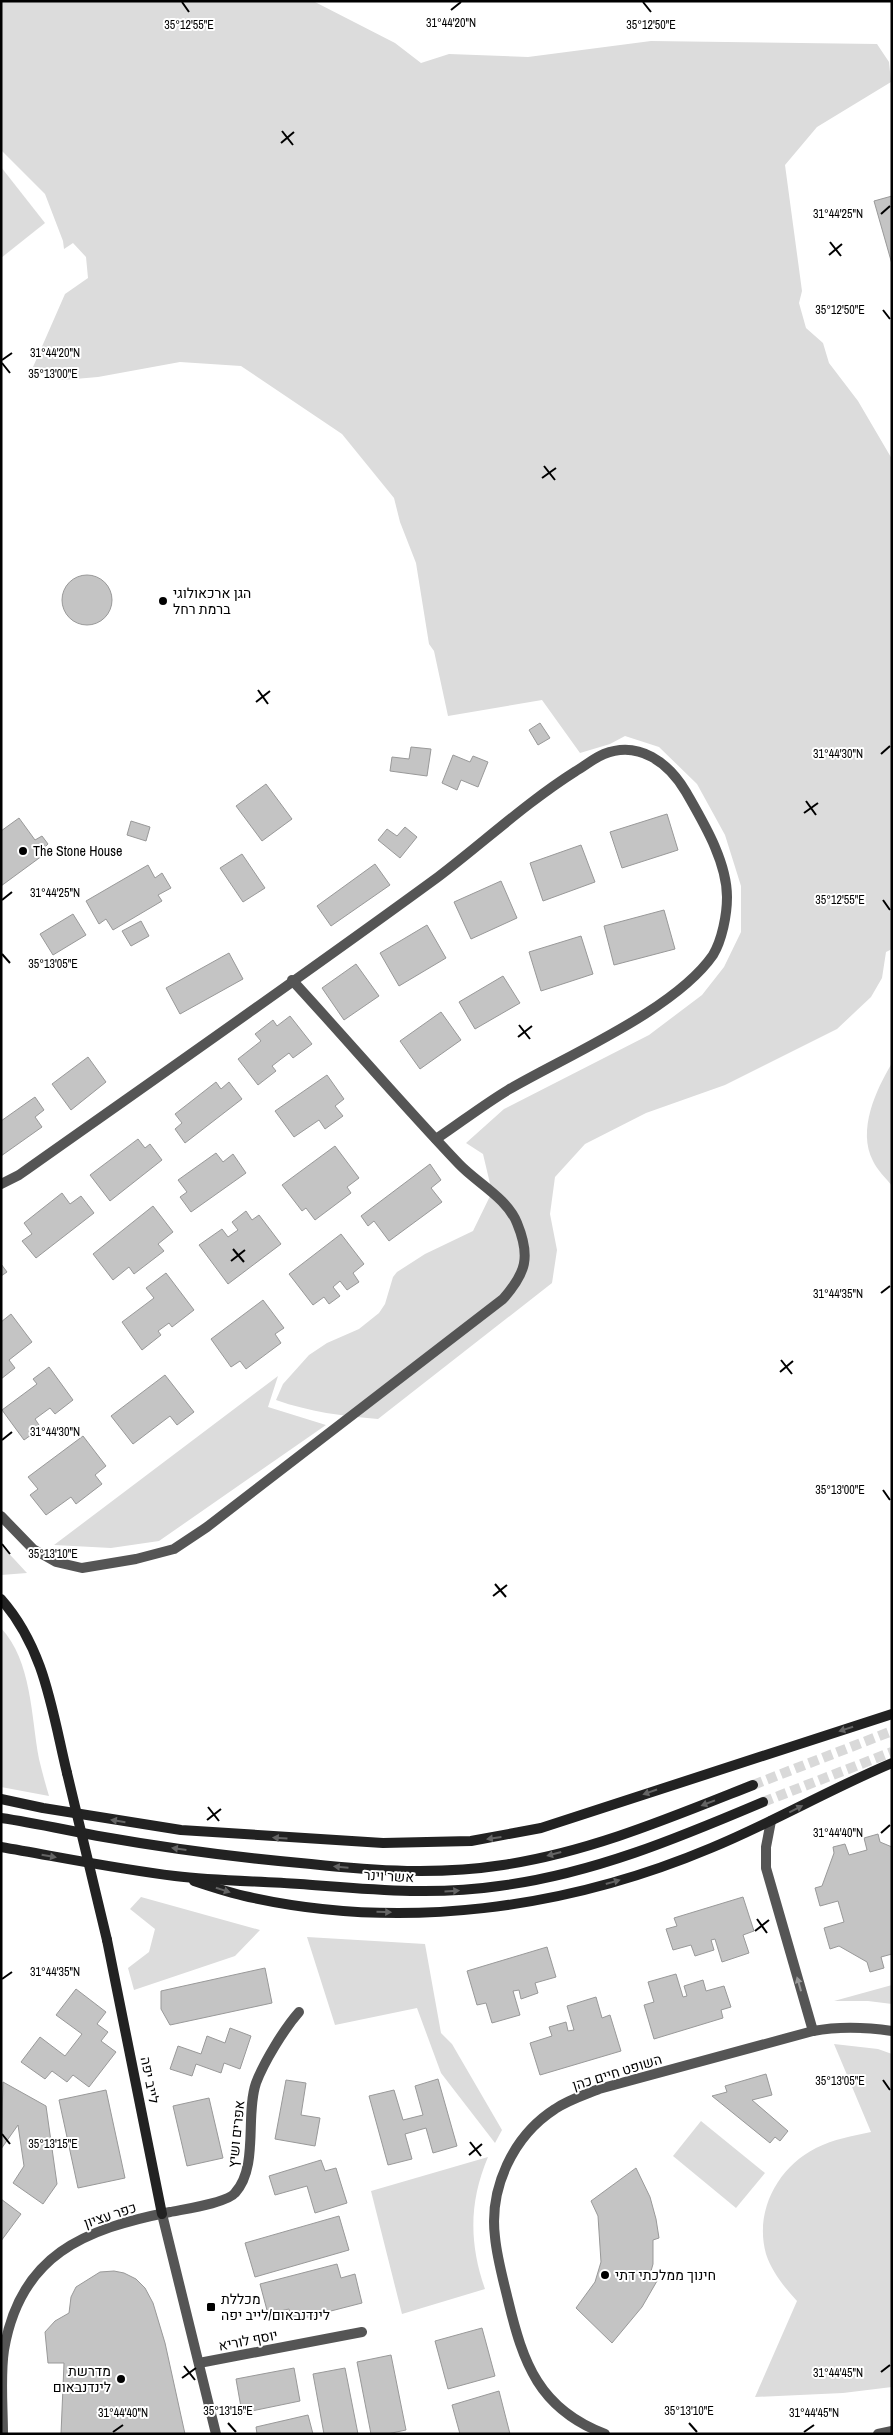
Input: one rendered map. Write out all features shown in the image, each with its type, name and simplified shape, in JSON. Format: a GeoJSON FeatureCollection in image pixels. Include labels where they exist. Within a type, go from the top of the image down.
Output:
{"type":"FeatureCollection","features":[{"type":"Feature","properties":{"kind":"main road","name":"לייב יפה"},"geometry":{"type":"LineString","coordinates":[[1,1599],[28,1638],[42,1667],[107,1940],[162,2214]]}},
{"type":"Feature","properties":{"kind":"main road"},"geometry":{"type":"LineString","coordinates":[[1,1799],[43,1808],[181,1830],[384,1844],[471,1841],[541,1828],[892,1714]]}},
{"type":"Feature","properties":{"kind":"main road"},"geometry":{"type":"LineString","coordinates":[[177,1876],[247,1897],[339,1911],[408,1912],[483,1909],[523,1904],[652,1871],[771,1821],[892,1763]]}},
{"type":"Feature","properties":{"kind":"main road","name":"אשר וינר"},"geometry":{"type":"LineString","coordinates":[[1,1818],[104,1837],[272,1861],[389,1870],[460,1870],[504,1865],[584,1846],[665,1820],[753,1785]]}},
{"type":"Feature","properties":{"kind":"main road","name":"אשר וינר"},"geometry":{"type":"LineString","coordinates":[[1,1847],[103,1866],[177,1876],[395,1892],[429,1892],[500,1886],[556,1876],[611,1862],[763,1802]]}},
{"type":"Feature","properties":{"kind":"street"},"geometry":{"type":"LineString","coordinates":[[1,1184],[20,1175],[439,876],[560,782],[604,754],[630,749],[658,760],[672,770],[706,827],[719,858],[727,896],[723,927],[714,954],[684,986],[637,1019],[505,1092],[436,1139]]}},
{"type":"Feature","properties":{"kind":"street"},"geometry":{"type":"LineString","coordinates":[[1,1516],[34,1549],[56,1562],[82,1568],[136,1559],[174,1549],[207,1527],[503,1299],[518,1282],[524,1265],[524,1242],[516,1221],[506,1206],[436,1139],[292,980]]}},
{"type":"Feature","properties":{"kind":"street"},"geometry":{"type":"LineString","coordinates":[[771,1821],[766,1847],[766,1868],[813,2031]]}},
{"type":"Feature","properties":{"kind":"street","name":"אפרים ושיץ"},"geometry":{"type":"LineString","coordinates":[[162,2214],[209,2204],[234,2195],[245,2177],[256,2084],[288,2025],[299,2012]]}},
{"type":"Feature","properties":{"kind":"street","name":"השופט חיים כהן"},"geometry":{"type":"LineString","coordinates":[[605,2434],[576,2420],[548,2397],[526,2363],[518,2341],[494,2236],[496,2195],[510,2157],[536,2123],[575,2098],[600,2089],[833,2027],[862,2027],[892,2031]]}},
{"type":"Feature","properties":{"kind":"street","name":"לייב יפה"},"geometry":{"type":"LineString","coordinates":[[162,2214],[216,2434]]}},
{"type":"Feature","properties":{"kind":"street","name":"כפר עציון"},"geometry":{"type":"LineString","coordinates":[[2,2434],[3,2353],[10,2322],[24,2290],[41,2268],[60,2251],[89,2234],[162,2214]]}},
{"type":"Feature","properties":{"kind":"street","name":"יוסף לוריא"},"geometry":{"type":"LineString","coordinates":[[199,2363],[362,2332]]}},
{"type":"Feature","properties":{"kind":"street"},"geometry":{"type":"LineString","coordinates":[[878,2434],[892,2431]]}},
{"type":"Feature","properties":{"kind":"shaded area"},"geometry":{"type":"Polygon","coordinates":[[[1,1],[313,1],[395,43],[421,63],[449,54],[528,57],[651,41],[877,44],[889,62],[891,82],[817,127],[785,165],[802,291],[799,303],[806,328],[823,343],[829,363],[858,401],[892,459],[892,949],[886,952],[882,978],[871,997],[837,1029],[725,1085],[646,1113],[585,1144],[555,1177],[550,1214],[557,1250],[552,1283],[378,1419],[326,1413],[276,1400],[283,1384],[309,1355],[327,1343],[359,1329],[379,1313],[385,1304],[393,1277],[397,1272],[425,1254],[473,1231],[492,1192],[483,1154],[466,1143],[504,1109],[649,1035],[702,995],[724,967],[741,932],[741,886],[725,835],[697,784],[659,747],[625,736],[610,744],[580,753],[542,700],[448,716],[434,651],[429,644],[416,563],[400,522],[394,498],[342,434],[241,366],[180,362],[98,377],[63,380],[33,367],[65,294],[88,278],[86,257],[73,243],[64,249],[63,241],[45,194],[1,150],[1,1]]]}},
{"type":"Feature","properties":{"kind":"shaded area"},"geometry":{"type":"Polygon","coordinates":[[[1,167],[45,223],[1,258],[1,167]]]}},
{"type":"Feature","properties":{"kind":"shaded area"},"geometry":{"type":"Polygon","coordinates":[[[892,1063],[892,1186],[873,1161],[867,1136],[868,1123],[875,1098],[892,1063]]]}},
{"type":"Feature","properties":{"kind":"shaded area"},"geometry":{"type":"Polygon","coordinates":[[[278,1376],[268,1407],[326,1425],[159,1541],[111,1548],[54,1545],[278,1376]]]}},
{"type":"Feature","properties":{"kind":"shaded area"},"geometry":{"type":"Polygon","coordinates":[[[1,1545],[27,1573],[1,1575],[1,1545]]]}},
{"type":"Feature","properties":{"kind":"shaded area"},"geometry":{"type":"Polygon","coordinates":[[[1,1628],[19,1656],[25,1673],[39,1759],[49,1796],[1,1787],[1,1628]]]}},
{"type":"Feature","properties":{"kind":"shaded area"},"geometry":{"type":"Polygon","coordinates":[[[141,1897],[260,1930],[235,1956],[134,1990],[128,1968],[149,1952],[155,1929],[130,1909],[141,1897]]]}},
{"type":"Feature","properties":{"kind":"shaded area"},"geometry":{"type":"Polygon","coordinates":[[[307,1937],[425,1944],[441,2033],[452,2044],[502,2130],[495,2143],[441,2073],[417,2008],[335,2025],[307,1937]]]}},
{"type":"Feature","properties":{"kind":"shaded area"},"geometry":{"type":"Polygon","coordinates":[[[892,1985],[892,2004],[868,2001],[834,2001],[892,1985]]]}},
{"type":"Feature","properties":{"kind":"shaded area"},"geometry":{"type":"Polygon","coordinates":[[[834,2044],[878,2049],[892,2054],[892,2387],[843,2393],[755,2397],[797,2301],[779,2279],[766,2254],[763,2222],[772,2192],[790,2167],[802,2156],[836,2140],[871,2132],[834,2044]]]}},
{"type":"Feature","properties":{"kind":"shaded area"},"geometry":{"type":"Polygon","coordinates":[[[701,2121],[765,2173],[736,2208],[673,2156],[701,2121]]]}},
{"type":"Feature","properties":{"kind":"shaded area"},"geometry":{"type":"Polygon","coordinates":[[[488,2157],[477,2190],[473,2223],[476,2255],[485,2289],[402,2314],[371,2191],[488,2157]]]}},
{"type":"Feature","properties":{"kind":"building"},"geometry":{"type":"Polygon","coordinates":[[[892,196],[892,264],[874,201],[892,196]]]}},
{"type":"Feature","properties":{"kind":"building"},"geometry":{"type":"Polygon","coordinates":[[[87,575],[96,577],[107,586],[112,600],[110,609],[101,620],[87,625],[78,623],[67,614],[62,600],[64,591],[73,580],[87,575]]]}},
{"type":"Feature","properties":{"kind":"building"},"geometry":{"type":"Polygon","coordinates":[[[540,723],[550,738],[538,745],[529,730],[540,723]]]}},
{"type":"Feature","properties":{"kind":"building"},"geometry":{"type":"Polygon","coordinates":[[[411,747],[431,749],[427,776],[390,771],[392,757],[409,759],[411,747]]]}},
{"type":"Feature","properties":{"kind":"building"},"geometry":{"type":"Polygon","coordinates":[[[453,755],[470,762],[473,756],[488,762],[478,787],[461,780],[457,790],[442,783],[453,755]]]}},
{"type":"Feature","properties":{"kind":"building"},"geometry":{"type":"Polygon","coordinates":[[[266,784],[292,819],[262,841],[236,806],[266,784]]]}},
{"type":"Feature","properties":{"kind":"building"},"geometry":{"type":"Polygon","coordinates":[[[667,814],[678,850],[622,868],[610,832],[667,814]]]}},
{"type":"Feature","properties":{"kind":"building","name":"The Stone House"},"geometry":{"type":"Polygon","coordinates":[[[19,818],[35,840],[42,836],[48,844],[43,849],[46,853],[1,886],[1,831],[19,818]]]}},
{"type":"Feature","properties":{"kind":"building"},"geometry":{"type":"Polygon","coordinates":[[[131,821],[150,827],[146,841],[127,835],[131,821]]]}},
{"type":"Feature","properties":{"kind":"building"},"geometry":{"type":"Polygon","coordinates":[[[405,827],[417,837],[400,858],[378,840],[387,829],[397,836],[405,827]]]}},
{"type":"Feature","properties":{"kind":"building"},"geometry":{"type":"Polygon","coordinates":[[[581,845],[595,882],[543,901],[530,863],[581,845]]]}},
{"type":"Feature","properties":{"kind":"building"},"geometry":{"type":"Polygon","coordinates":[[[242,854],[265,888],[243,902],[220,868],[242,854]]]}},
{"type":"Feature","properties":{"kind":"building"},"geometry":{"type":"Polygon","coordinates":[[[375,864],[390,885],[331,926],[317,906],[375,864]]]}},
{"type":"Feature","properties":{"kind":"building"},"geometry":{"type":"Polygon","coordinates":[[[148,865],[155,878],[162,873],[171,888],[158,895],[162,901],[113,930],[106,919],[99,924],[86,901],[148,865]]]}},
{"type":"Feature","properties":{"kind":"building"},"geometry":{"type":"Polygon","coordinates":[[[501,881],[517,918],[471,939],[454,902],[501,881]]]}},
{"type":"Feature","properties":{"kind":"building"},"geometry":{"type":"Polygon","coordinates":[[[664,910],[675,949],[614,965],[604,926],[664,910]]]}},
{"type":"Feature","properties":{"kind":"building"},"geometry":{"type":"Polygon","coordinates":[[[73,914],[86,935],[53,955],[40,934],[73,914]]]}},
{"type":"Feature","properties":{"kind":"building"},"geometry":{"type":"Polygon","coordinates":[[[141,921],[149,936],[131,946],[122,931],[141,921]]]}},
{"type":"Feature","properties":{"kind":"building"},"geometry":{"type":"Polygon","coordinates":[[[427,925],[446,958],[399,986],[380,953],[427,925]]]}},
{"type":"Feature","properties":{"kind":"building"},"geometry":{"type":"Polygon","coordinates":[[[581,936],[593,974],[541,991],[529,952],[581,936]]]}},
{"type":"Feature","properties":{"kind":"building"},"geometry":{"type":"Polygon","coordinates":[[[229,953],[243,979],[180,1014],[166,988],[229,953]]]}},
{"type":"Feature","properties":{"kind":"building"},"geometry":{"type":"Polygon","coordinates":[[[356,964],[379,996],[344,1020],[322,988],[356,964]]]}},
{"type":"Feature","properties":{"kind":"building"},"geometry":{"type":"Polygon","coordinates":[[[503,976],[520,1003],[475,1029],[459,1002],[503,976]]]}},
{"type":"Feature","properties":{"kind":"building"},"geometry":{"type":"Polygon","coordinates":[[[441,1012],[461,1040],[420,1069],[400,1041],[441,1012]]]}},
{"type":"Feature","properties":{"kind":"building"},"geometry":{"type":"Polygon","coordinates":[[[290,1016],[312,1044],[293,1058],[289,1053],[272,1066],[276,1071],[258,1085],[238,1059],[261,1041],[255,1034],[273,1020],[277,1026],[290,1016]]]}},
{"type":"Feature","properties":{"kind":"building"},"geometry":{"type":"Polygon","coordinates":[[[88,1057],[106,1082],[71,1110],[52,1084],[88,1057]]]}},
{"type":"Feature","properties":{"kind":"building"},"geometry":{"type":"Polygon","coordinates":[[[327,1075],[344,1099],[335,1106],[343,1116],[325,1129],[319,1120],[294,1137],[275,1111],[327,1075]]]}},
{"type":"Feature","properties":{"kind":"building"},"geometry":{"type":"Polygon","coordinates":[[[216,1082],[221,1089],[229,1082],[242,1099],[185,1143],[175,1129],[182,1123],[175,1114],[216,1082]]]}},
{"type":"Feature","properties":{"kind":"building"},"geometry":{"type":"Polygon","coordinates":[[[35,1097],[44,1110],[35,1117],[42,1127],[1,1156],[1,1121],[35,1097]]]}},
{"type":"Feature","properties":{"kind":"building"},"geometry":{"type":"Polygon","coordinates":[[[138,1139],[145,1148],[150,1144],[162,1160],[110,1201],[90,1175],[138,1139]]]}},
{"type":"Feature","properties":{"kind":"building"},"geometry":{"type":"Polygon","coordinates":[[[335,1146],[359,1178],[347,1187],[351,1193],[315,1220],[306,1208],[302,1211],[282,1185],[335,1146]]]}},
{"type":"Feature","properties":{"kind":"building"},"geometry":{"type":"Polygon","coordinates":[[[216,1153],[223,1162],[233,1154],[246,1173],[191,1212],[180,1197],[187,1192],[178,1180],[216,1153]]]}},
{"type":"Feature","properties":{"kind":"building"},"geometry":{"type":"Polygon","coordinates":[[[430,1164],[441,1180],[431,1188],[442,1202],[389,1241],[374,1221],[368,1226],[361,1216],[430,1164]]]}},
{"type":"Feature","properties":{"kind":"building"},"geometry":{"type":"Polygon","coordinates":[[[62,1193],[70,1204],[81,1196],[94,1213],[36,1258],[22,1241],[32,1234],[24,1223],[62,1193]]]}},
{"type":"Feature","properties":{"kind":"building"},"geometry":{"type":"Polygon","coordinates":[[[153,1206],[173,1232],[158,1244],[164,1251],[134,1274],[129,1267],[113,1280],[93,1254],[153,1206]]]}},
{"type":"Feature","properties":{"kind":"building"},"geometry":{"type":"Polygon","coordinates":[[[246,1211],[252,1220],[259,1215],[281,1244],[228,1284],[199,1245],[222,1229],[228,1237],[238,1230],[232,1222],[246,1211]]]}},
{"type":"Feature","properties":{"kind":"building"},"geometry":{"type":"Polygon","coordinates":[[[341,1234],[364,1264],[353,1273],[359,1282],[347,1290],[340,1281],[333,1287],[340,1296],[329,1304],[324,1297],[313,1305],[289,1274],[341,1234]]]}},
{"type":"Feature","properties":{"kind":"building"},"geometry":{"type":"Polygon","coordinates":[[[1,1264],[7,1272],[1,1276],[1,1264]]]}},
{"type":"Feature","properties":{"kind":"building"},"geometry":{"type":"Polygon","coordinates":[[[166,1273],[194,1310],[172,1327],[169,1323],[158,1331],[161,1335],[142,1350],[122,1322],[154,1298],[146,1288],[166,1273]]]}},
{"type":"Feature","properties":{"kind":"building"},"geometry":{"type":"Polygon","coordinates":[[[263,1300],[284,1328],[275,1334],[281,1343],[246,1369],[240,1361],[231,1367],[211,1339],[263,1300]]]}},
{"type":"Feature","properties":{"kind":"building"},"geometry":{"type":"Polygon","coordinates":[[[11,1314],[32,1342],[9,1360],[15,1368],[1,1379],[1,1322],[11,1314]]]}},
{"type":"Feature","properties":{"kind":"building"},"geometry":{"type":"Polygon","coordinates":[[[49,1367],[73,1400],[55,1414],[50,1408],[35,1419],[41,1428],[24,1440],[2,1410],[37,1384],[33,1379],[49,1367]]]}},
{"type":"Feature","properties":{"kind":"building"},"geometry":{"type":"Polygon","coordinates":[[[165,1375],[194,1412],[177,1425],[170,1416],[133,1444],[111,1416],[165,1375]]]}},
{"type":"Feature","properties":{"kind":"building"},"geometry":{"type":"Polygon","coordinates":[[[83,1436],[106,1466],[95,1475],[102,1484],[76,1504],[71,1497],[46,1515],[30,1495],[38,1489],[28,1477],[83,1436]]]}},
{"type":"Feature","properties":{"kind":"building"},"geometry":{"type":"Polygon","coordinates":[[[878,1834],[880,1842],[892,1847],[892,1954],[881,1957],[884,1968],[870,1972],[867,1962],[839,1946],[830,1949],[824,1928],[844,1922],[838,1901],[820,1906],[815,1888],[822,1886],[834,1853],[833,1847],[845,1844],[849,1855],[867,1850],[864,1838],[878,1834]]]}},
{"type":"Feature","properties":{"kind":"building"},"geometry":{"type":"Polygon","coordinates":[[[743,1897],[754,1931],[743,1935],[749,1953],[722,1962],[715,1939],[711,1940],[714,1950],[695,1956],[691,1945],[673,1950],[666,1929],[677,1926],[674,1918],[743,1897]]]}},
{"type":"Feature","properties":{"kind":"building"},"geometry":{"type":"Polygon","coordinates":[[[547,1947],[556,1977],[535,1983],[538,1993],[521,1999],[519,1990],[513,1991],[520,2015],[492,2023],[486,2003],[477,2005],[467,1971],[547,1947]]]}},
{"type":"Feature","properties":{"kind":"building"},"geometry":{"type":"Polygon","coordinates":[[[265,1968],[272,2003],[170,2025],[161,2009],[161,1991],[265,1968]]]}},
{"type":"Feature","properties":{"kind":"building"},"geometry":{"type":"Polygon","coordinates":[[[676,1974],[683,1997],[687,1996],[684,1986],[703,1980],[706,1991],[724,1986],[731,2007],[721,2010],[723,2018],[654,2039],[644,2005],[654,2002],[648,1982],[676,1974]]]}},
{"type":"Feature","properties":{"kind":"building"},"geometry":{"type":"Polygon","coordinates":[[[76,1989],[106,2012],[97,2024],[108,2032],[101,2041],[116,2052],[89,2087],[73,2075],[67,2082],[52,2071],[45,2079],[21,2062],[40,2037],[65,2056],[82,2034],[56,2015],[76,1989]]]}},
{"type":"Feature","properties":{"kind":"building"},"geometry":{"type":"Polygon","coordinates":[[[596,1997],[602,2018],[610,2015],[621,2051],[540,2075],[530,2043],[552,2036],[549,2027],[566,2022],[568,2031],[574,2030],[567,2006],[596,1997]]]}},
{"type":"Feature","properties":{"kind":"building"},"geometry":{"type":"Polygon","coordinates":[[[230,2028],[251,2036],[240,2069],[224,2063],[221,2073],[196,2064],[192,2076],[170,2069],[178,2046],[201,2054],[207,2036],[225,2043],[230,2028]]]}},
{"type":"Feature","properties":{"kind":"building"},"geometry":{"type":"Polygon","coordinates":[[[766,2074],[772,2095],[752,2100],[788,2131],[780,2141],[775,2137],[770,2143],[712,2096],[727,2092],[725,2086],[766,2074]]]}},
{"type":"Feature","properties":{"kind":"building"},"geometry":{"type":"Polygon","coordinates":[[[438,2079],[457,2146],[433,2153],[426,2128],[405,2134],[412,2159],[388,2165],[369,2096],[394,2090],[403,2120],[423,2115],[415,2086],[438,2079]]]}},
{"type":"Feature","properties":{"kind":"building"},"geometry":{"type":"Polygon","coordinates":[[[286,2080],[306,2083],[301,2115],[320,2118],[315,2146],[275,2139],[286,2080]]]}},
{"type":"Feature","properties":{"kind":"building"},"geometry":{"type":"Polygon","coordinates":[[[3,2082],[46,2106],[57,2184],[43,2204],[13,2183],[24,2166],[18,2125],[1,2149],[3,2082]]]}},
{"type":"Feature","properties":{"kind":"building"},"geometry":{"type":"Polygon","coordinates":[[[106,2090],[125,2178],[78,2188],[59,2100],[106,2090]]]}},
{"type":"Feature","properties":{"kind":"building"},"geometry":{"type":"Polygon","coordinates":[[[209,2098],[223,2158],[187,2166],[173,2106],[209,2098]]]}},
{"type":"Feature","properties":{"kind":"building"},"geometry":{"type":"Polygon","coordinates":[[[321,2160],[325,2171],[336,2168],[347,2203],[315,2213],[307,2186],[275,2195],[269,2176],[321,2160]]]}},
{"type":"Feature","properties":{"kind":"building"},"geometry":{"type":"Polygon","coordinates":[[[636,2168],[650,2197],[656,2219],[659,2238],[653,2240],[653,2264],[649,2278],[657,2281],[642,2307],[612,2343],[576,2308],[595,2282],[601,2262],[598,2216],[591,2201],[636,2168]]]}},
{"type":"Feature","properties":{"kind":"building"},"geometry":{"type":"Polygon","coordinates":[[[1,2199],[21,2214],[1,2241],[1,2199]]]}},
{"type":"Feature","properties":{"kind":"building"},"geometry":{"type":"Polygon","coordinates":[[[339,2216],[349,2250],[255,2277],[245,2243],[339,2216]]]}},
{"type":"Feature","properties":{"kind":"building"},"geometry":{"type":"Polygon","coordinates":[[[337,2264],[341,2278],[355,2274],[362,2303],[292,2321],[289,2309],[268,2314],[260,2284],[337,2264]]]}},
{"type":"Feature","properties":{"kind":"building"},"geometry":{"type":"Polygon","coordinates":[[[114,2271],[124,2273],[136,2279],[145,2288],[153,2303],[165,2343],[185,2434],[61,2434],[64,2363],[48,2363],[45,2332],[55,2321],[69,2313],[71,2297],[76,2287],[100,2272],[114,2271]]]}},
{"type":"Feature","properties":{"kind":"building"},"geometry":{"type":"Polygon","coordinates":[[[482,2328],[495,2376],[448,2389],[435,2341],[482,2328]]]}},
{"type":"Feature","properties":{"kind":"building"},"geometry":{"type":"Polygon","coordinates":[[[391,2355],[406,2430],[387,2434],[371,2434],[357,2362],[391,2355]]]}},
{"type":"Feature","properties":{"kind":"building"},"geometry":{"type":"Polygon","coordinates":[[[294,2368],[300,2401],[242,2413],[236,2379],[294,2368]]]}},
{"type":"Feature","properties":{"kind":"building"},"geometry":{"type":"Polygon","coordinates":[[[345,2368],[358,2434],[324,2434],[313,2374],[345,2368]]]}},
{"type":"Feature","properties":{"kind":"building"},"geometry":{"type":"Polygon","coordinates":[[[499,2391],[510,2434],[460,2434],[452,2405],[499,2391]]]}},
{"type":"Feature","properties":{"kind":"building"},"geometry":{"type":"Polygon","coordinates":[[[308,2415],[313,2434],[257,2434],[256,2427],[308,2415]]]}},
{"type":"Feature","properties":{"kind":"tunnel"},"geometry":{"type":"LineString","coordinates":[[753,1785],[892,1731]]}},
{"type":"Feature","properties":{"kind":"tunnel"},"geometry":{"type":"LineString","coordinates":[[763,1802],[892,1752]]}},
{"type":"Feature","properties":{"kind":"place","name":"הגן ארכאולוגי ברמת רחל"},"geometry":{"type":"Point","coordinates":[163,601]}},
{"type":"Feature","properties":{"kind":"place","name":"The Stone House"},"geometry":{"type":"Point","coordinates":[23,851]}},
{"type":"Feature","properties":{"kind":"place","name":"חינוך ממלכתי דתי"},"geometry":{"type":"Point","coordinates":[605,2275]}},
{"type":"Feature","properties":{"kind":"place","name":"מכללת לינדנבאום/לייב יפה"},"geometry":{"type":"Point","coordinates":[211,2307]}},
{"type":"Feature","properties":{"kind":"place","name":"מדרשת לינדנבאום"},"geometry":{"type":"Point","coordinates":[121,2379]}}]}
